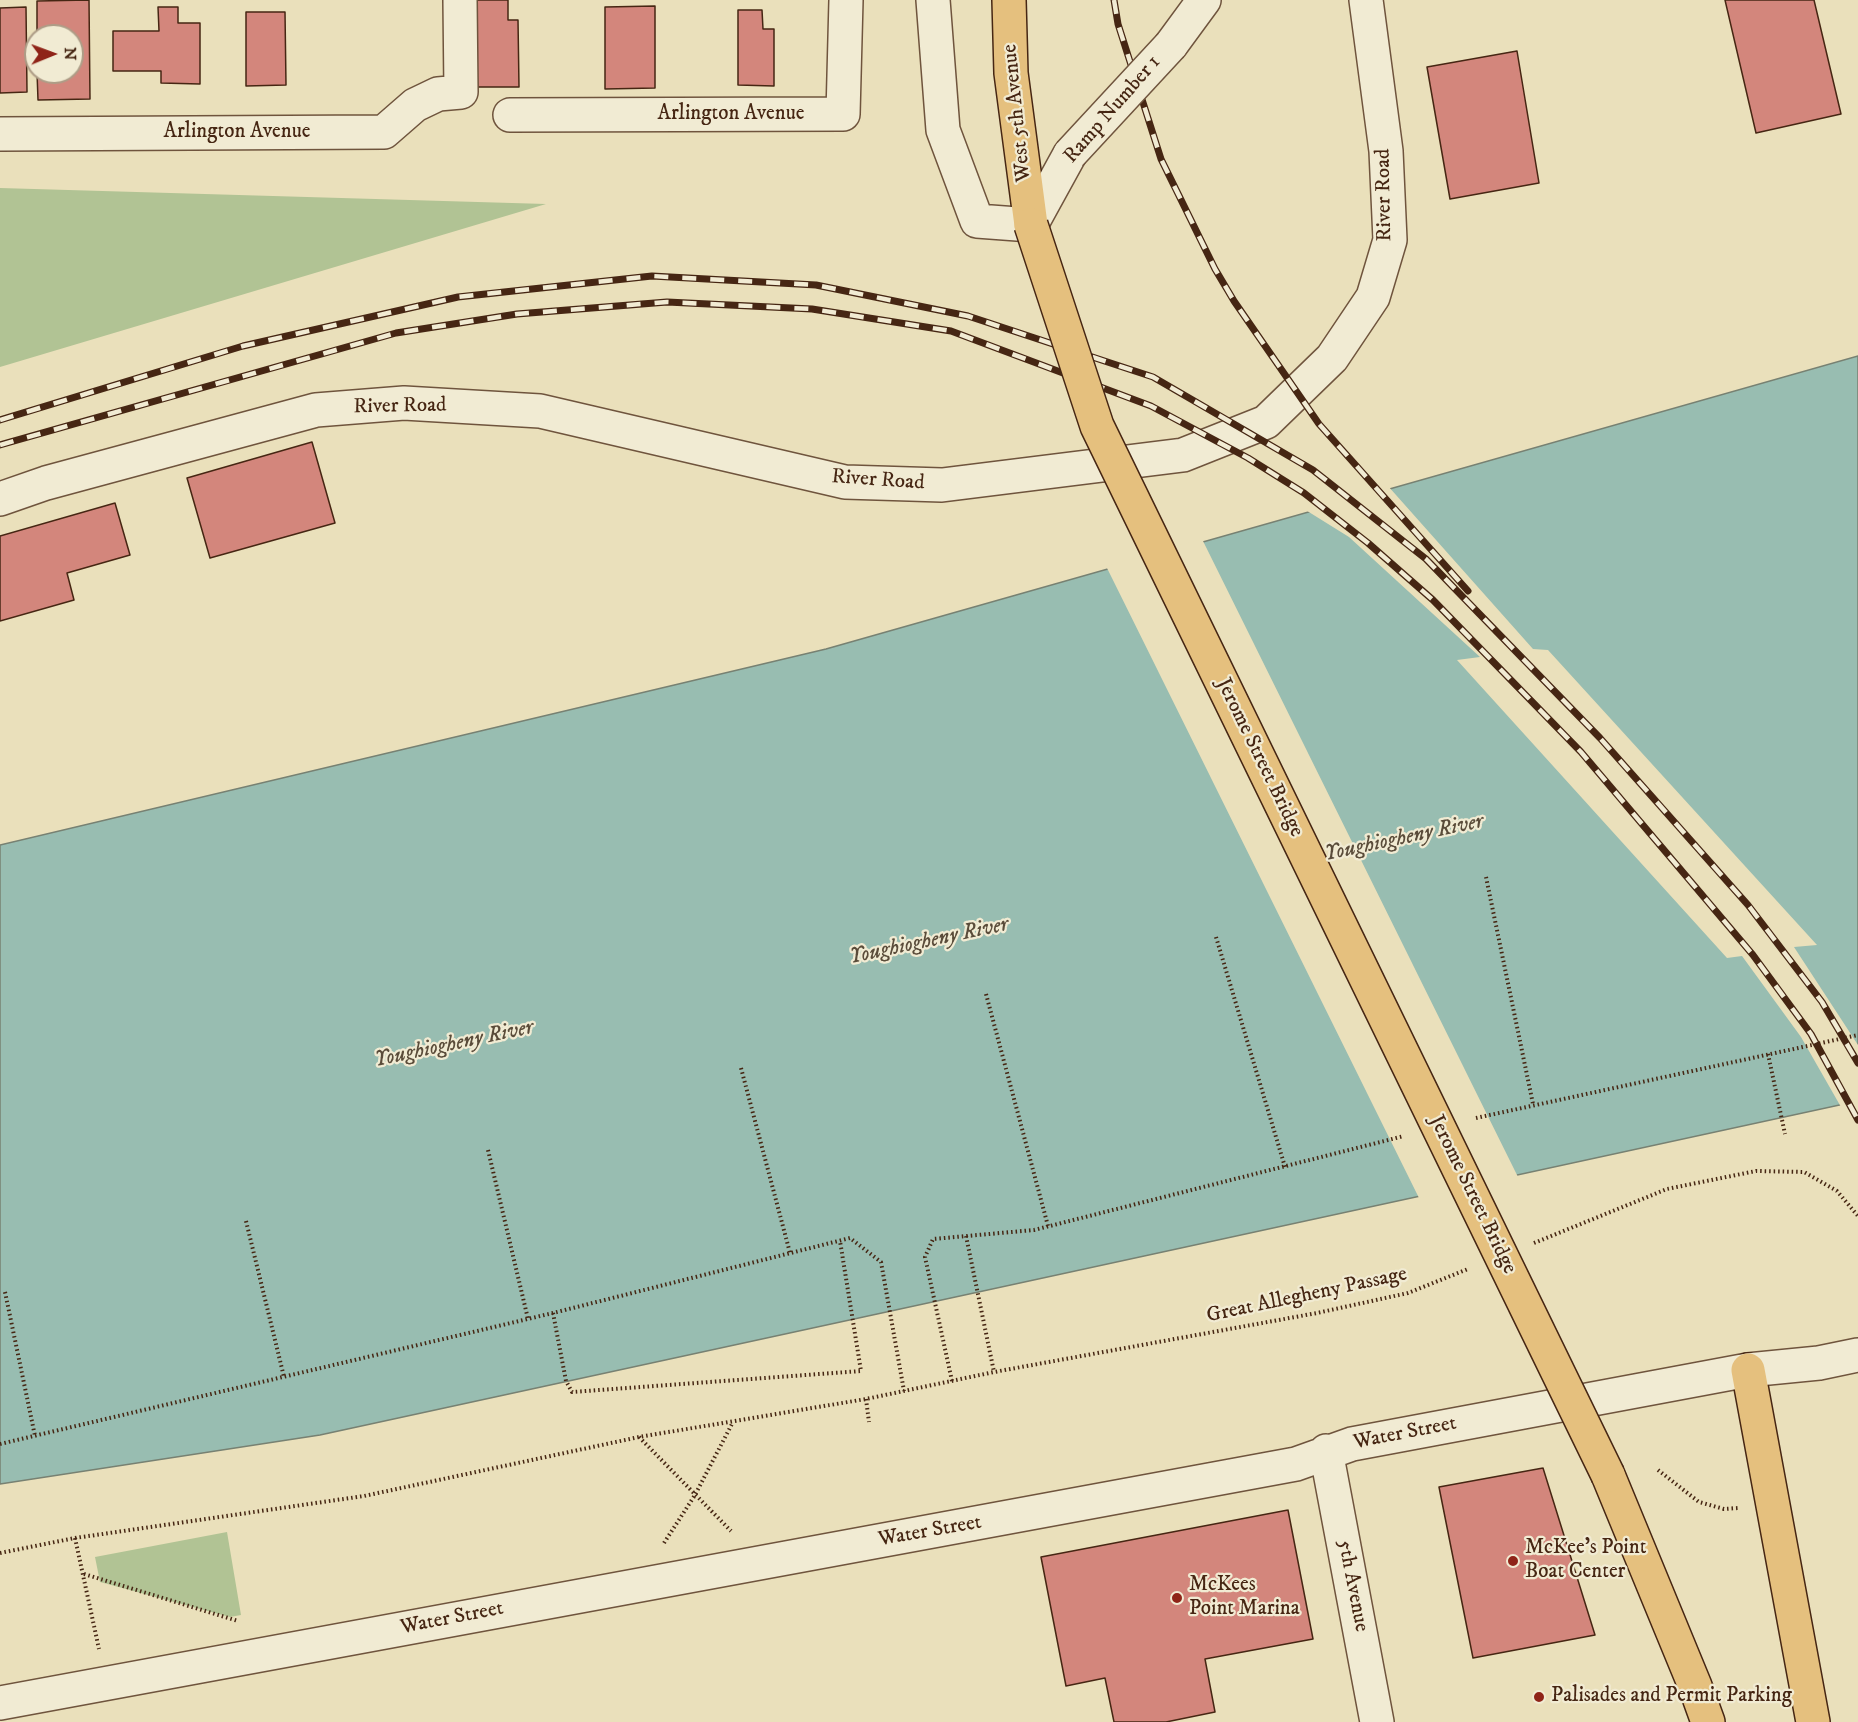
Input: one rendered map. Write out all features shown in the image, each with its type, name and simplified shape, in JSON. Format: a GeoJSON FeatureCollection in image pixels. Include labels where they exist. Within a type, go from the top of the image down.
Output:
{"type":"FeatureCollection","features":[{"type":"Feature","properties":{"kind":"main road","name":"West 5th Avenue"},"geometry":{"type":"LineString","coordinates":[[1009,0],[1011,73],[1031,225]]}},
{"type":"Feature","properties":{"kind":"main road","name":"Jerome Street Bridge"},"geometry":{"type":"LineString","coordinates":[[1031,225],[1097,426],[1608,1475],[1708,1722]]}},
{"type":"Feature","properties":{"kind":"main road"},"geometry":{"type":"LineString","coordinates":[[1748,1371],[1814,1722]]}},
{"type":"Feature","properties":{"kind":"street","name":"Arlington Avenue"},"geometry":{"type":"LineString","coordinates":[[0,134],[384,132],[415,105],[438,94],[461,92],[460,0]]}},
{"type":"Feature","properties":{"kind":"street","name":"Arlington Avenue"},"geometry":{"type":"LineString","coordinates":[[510,115],[843,114],[846,0]]}},
{"type":"Feature","properties":{"kind":"street"},"geometry":{"type":"LineString","coordinates":[[933,0],[943,130],[977,221],[1031,225]]}},
{"type":"Feature","properties":{"kind":"street","name":"Ramp Number 1"},"geometry":{"type":"LineString","coordinates":[[1031,225],[1070,154],[1171,45],[1204,0]]}},
{"type":"Feature","properties":{"kind":"street","name":"River Road"},"geometry":{"type":"LineString","coordinates":[[0,499],[46,483],[316,410],[404,403],[540,411],[845,482],[942,485],[1183,455],[1266,422],[1332,358],[1373,297],[1390,240],[1386,151],[1366,0]]}},
{"type":"Feature","properties":{"kind":"street","name":"Water Street"},"geometry":{"type":"LineString","coordinates":[[0,1703],[1296,1464],[1326,1451],[1748,1371],[1819,1363],[1858,1355]]}},
{"type":"Feature","properties":{"kind":"street","name":"5th Avenue"},"geometry":{"type":"LineString","coordinates":[[1326,1451],[1377,1722]]}},
{"type":"Feature","properties":{"kind":"path"},"geometry":{"type":"LineString","coordinates":[[1486,877],[1533,1104]]}},
{"type":"Feature","properties":{"kind":"path"},"geometry":{"type":"LineString","coordinates":[[1216,937],[1285,1167]]}},
{"type":"Feature","properties":{"kind":"path"},"geometry":{"type":"LineString","coordinates":[[986,994],[1048,1226]]}},
{"type":"Feature","properties":{"kind":"path"},"geometry":{"type":"LineString","coordinates":[[1465,1121],[1533,1104],[1858,1035]]}},
{"type":"Feature","properties":{"kind":"path"},"geometry":{"type":"LineString","coordinates":[[1768,1054],[1785,1134]]}},
{"type":"Feature","properties":{"kind":"path"},"geometry":{"type":"LineString","coordinates":[[741,1068],[790,1253]]}},
{"type":"Feature","properties":{"kind":"path"},"geometry":{"type":"LineString","coordinates":[[952,1381],[925,1257],[933,1239],[1048,1226],[1409,1135]]}},
{"type":"Feature","properties":{"kind":"path"},"geometry":{"type":"LineString","coordinates":[[488,1150],[528,1319]]}},
{"type":"Feature","properties":{"kind":"path"},"geometry":{"type":"LineString","coordinates":[[1527,1245],[1667,1189],[1756,1171],[1804,1172],[1837,1191],[1858,1216]]}},
{"type":"Feature","properties":{"kind":"path"},"geometry":{"type":"LineString","coordinates":[[246,1221],[284,1377]]}},
{"type":"Feature","properties":{"kind":"path"},"geometry":{"type":"LineString","coordinates":[[966,1236],[994,1372]]}},
{"type":"Feature","properties":{"kind":"path"},"geometry":{"type":"LineString","coordinates":[[0,1444],[553,1313],[850,1238],[881,1262],[904,1391]]}},
{"type":"Feature","properties":{"kind":"path"},"geometry":{"type":"LineString","coordinates":[[553,1313],[566,1381],[572,1392],[861,1371],[840,1241]]}},
{"type":"Feature","properties":{"kind":"path","name":"Great Allegheny Passage"},"geometry":{"type":"LineString","coordinates":[[0,1553],[75,1539],[364,1496],[639,1437],[866,1399],[994,1372],[1317,1313],[1408,1293],[1473,1267]]}},
{"type":"Feature","properties":{"kind":"path"},"geometry":{"type":"LineString","coordinates":[[5,1292],[35,1436]]}},
{"type":"Feature","properties":{"kind":"path"},"geometry":{"type":"LineString","coordinates":[[866,1399],[869,1422]]}},
{"type":"Feature","properties":{"kind":"path"},"geometry":{"type":"LineString","coordinates":[[639,1437],[762,1563]]}},
{"type":"Feature","properties":{"kind":"path"},"geometry":{"type":"LineString","coordinates":[[1658,1470],[1699,1502],[1724,1509],[1745,1508]]}},
{"type":"Feature","properties":{"kind":"path"},"geometry":{"type":"LineString","coordinates":[[75,1539],[100,1652]]}},
{"type":"Feature","properties":{"kind":"path"},"geometry":{"type":"LineString","coordinates":[[84,1574],[244,1623]]}},
{"type":"Feature","properties":{"kind":"green space"},"geometry":{"type":"Polygon","coordinates":[[[0,188],[546,204],[0,367],[0,188]]]}},
{"type":"Feature","properties":{"kind":"green space"},"geometry":{"type":"Polygon","coordinates":[[[227,1532],[241,1615],[230,1617],[100,1582],[95,1557],[227,1532]]]}},
{"type":"Feature","properties":{"kind":"water","name":"Youghiogheny River"},"geometry":{"type":"Polygon","coordinates":[[[1858,356],[1858,1101],[320,1435],[0,1484],[0,845],[826,649],[1858,356]]]}},
{"type":"Feature","properties":{"kind":"pier"},"geometry":{"type":"Polygon","coordinates":[[[1388,486],[1533,649],[1548,650],[1817,945],[1794,947],[1858,1045],[1858,1104],[1841,1107],[1801,1037],[1742,956],[1727,958],[1457,660],[1480,657],[1349,537],[1304,509],[1388,486]]]}},
{"type":"Feature","properties":{"kind":"pier"},"geometry":{"type":"Polygon","coordinates":[[[1202,539],[1518,1177],[1419,1198],[1106,566],[1202,539]]]}},
{"type":"Feature","properties":{"kind":"building"},"geometry":{"type":"Polygon","coordinates":[[[89,0],[90,99],[38,100],[37,84],[84,84],[84,24],[37,24],[37,1],[89,0]]]}},
{"type":"Feature","properties":{"kind":"building"},"geometry":{"type":"Polygon","coordinates":[[[471,0],[508,0],[508,20],[518,20],[519,87],[472,87],[471,0]]]}},
{"type":"Feature","properties":{"kind":"building"},"geometry":{"type":"Polygon","coordinates":[[[1725,0],[1814,0],[1841,114],[1756,133],[1725,0]]]}},
{"type":"Feature","properties":{"kind":"building"},"geometry":{"type":"Polygon","coordinates":[[[655,6],[655,88],[605,89],[605,7],[655,6]]]}},
{"type":"Feature","properties":{"kind":"building"},"geometry":{"type":"Polygon","coordinates":[[[26,7],[24,84],[27,84],[27,92],[0,93],[0,8],[26,7]]]}},
{"type":"Feature","properties":{"kind":"building"},"geometry":{"type":"Polygon","coordinates":[[[158,7],[178,7],[178,23],[200,23],[200,84],[161,83],[161,71],[113,71],[113,31],[159,31],[158,7]]]}},
{"type":"Feature","properties":{"kind":"building"},"geometry":{"type":"Polygon","coordinates":[[[738,10],[762,10],[763,29],[774,29],[774,86],[738,85],[738,10]]]}},
{"type":"Feature","properties":{"kind":"building"},"geometry":{"type":"Polygon","coordinates":[[[246,12],[285,12],[286,85],[246,86],[246,12]]]}},
{"type":"Feature","properties":{"kind":"building"},"geometry":{"type":"Polygon","coordinates":[[[1517,51],[1539,183],[1450,199],[1427,67],[1517,51]]]}},
{"type":"Feature","properties":{"kind":"building"},"geometry":{"type":"Polygon","coordinates":[[[312,442],[335,523],[210,558],[187,478],[312,442]]]}},
{"type":"Feature","properties":{"kind":"building"},"geometry":{"type":"Polygon","coordinates":[[[115,503],[130,555],[67,573],[74,600],[0,621],[0,536],[115,503]]]}},
{"type":"Feature","properties":{"kind":"building","name":"McKee's Point Boat Center"},"geometry":{"type":"Polygon","coordinates":[[[1543,1468],[1595,1635],[1473,1658],[1439,1487],[1543,1468]]]}},
{"type":"Feature","properties":{"kind":"building","name":"McKees Point Marina"},"geometry":{"type":"Polygon","coordinates":[[[1288,1510],[1313,1639],[1205,1659],[1215,1712],[1166,1722],[1114,1722],[1105,1678],[1066,1686],[1041,1557],[1288,1510]]]}},
{"type":"Feature","properties":{"kind":"railway"},"geometry":{"type":"LineString","coordinates":[[1114,0],[1118,24],[1161,159],[1215,269],[1234,301],[1319,424],[1468,591]]}},
{"type":"Feature","properties":{"kind":"railway"},"geometry":{"type":"LineString","coordinates":[[0,420],[243,346],[458,297],[652,276],[816,285],[968,316],[1153,377],[1313,470],[1426,559],[1600,738],[1748,905],[1822,1002],[1858,1063]]}},
{"type":"Feature","properties":{"kind":"railway"},"geometry":{"type":"LineString","coordinates":[[0,445],[396,333],[517,314],[667,302],[812,309],[951,331],[1151,406],[1248,458],[1304,493],[1368,543],[1433,600],[1581,752],[1753,955],[1811,1034],[1858,1120]]}},
{"type":"Feature","properties":{"kind":"place","name":"McKee's Point Boat Center"},"geometry":{"type":"Point","coordinates":[1513,1561]}},
{"type":"Feature","properties":{"kind":"place","name":"McKees Point Marina"},"geometry":{"type":"Point","coordinates":[1177,1598]}},
{"type":"Feature","properties":{"kind":"place","name":"Palisades and Permit Parking"},"geometry":{"type":"Point","coordinates":[1539,1697]}}]}
